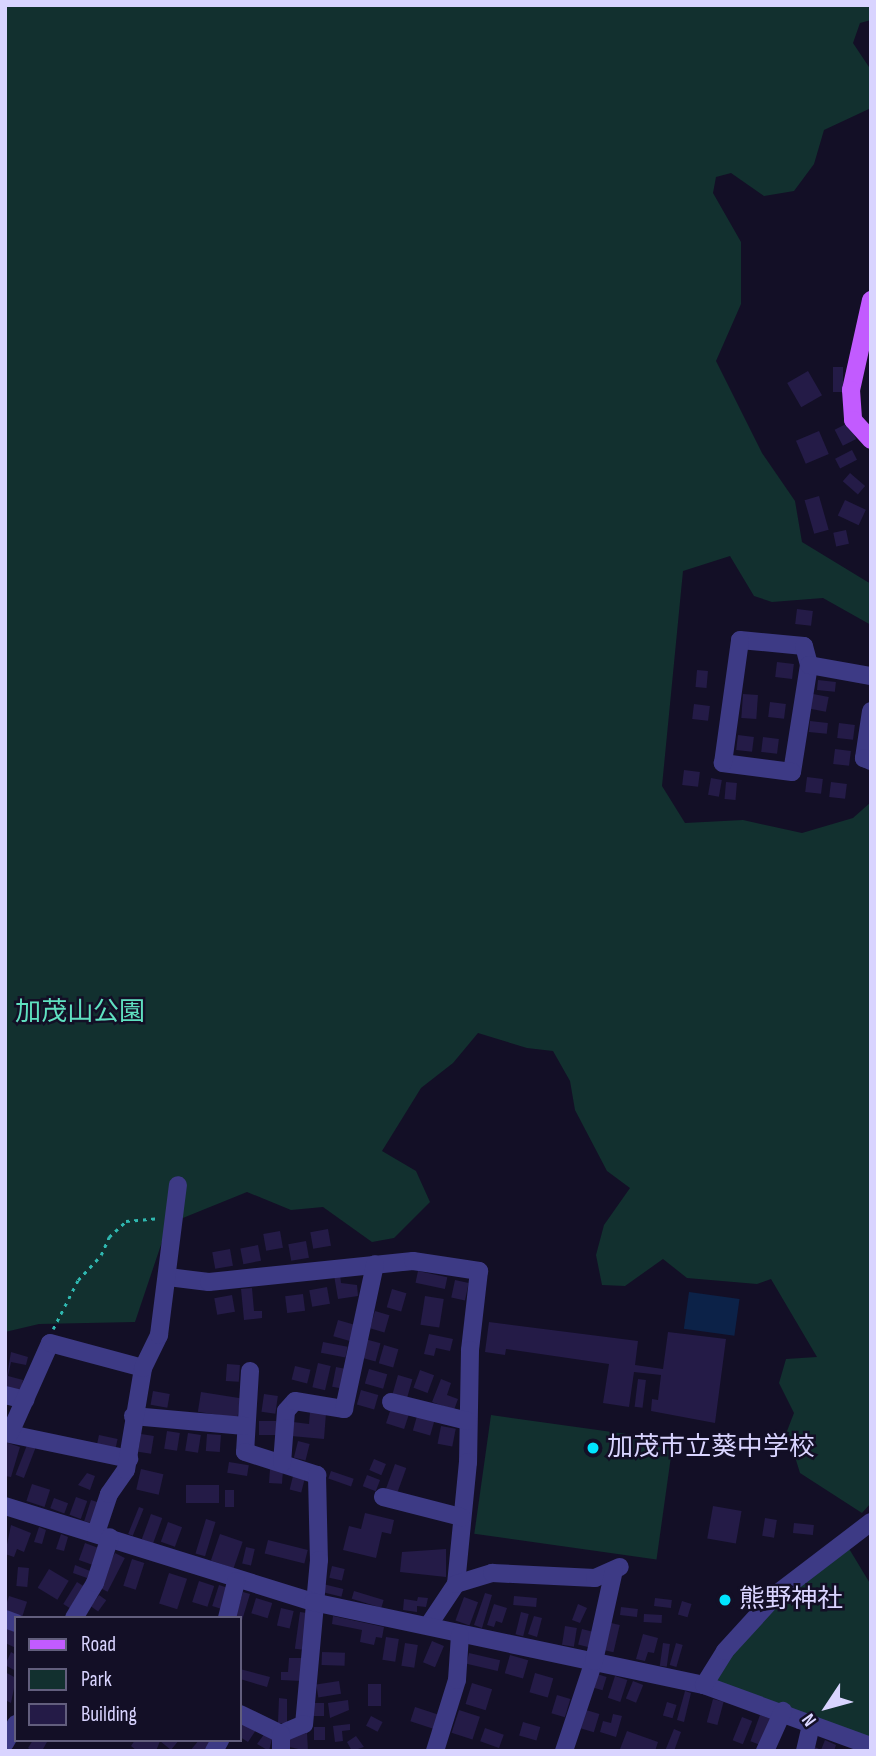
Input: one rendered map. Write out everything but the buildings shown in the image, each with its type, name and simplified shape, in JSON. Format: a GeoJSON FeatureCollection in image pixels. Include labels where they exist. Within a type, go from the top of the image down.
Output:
{"type":"FeatureCollection","features":[{"type":"Feature","properties":{"kind":"main road"},"geometry":{"type":"LineString","coordinates":[[870,437],[853,420],[851,390],[871,300]]}},
{"type":"Feature","properties":{"kind":"street"},"geometry":{"type":"LineString","coordinates":[[740,640],[804,646],[808,666],[792,772],[723,763],[740,640]]}},
{"type":"Feature","properties":{"kind":"street"},"geometry":{"type":"LineString","coordinates":[[808,666],[871,676]]}},
{"type":"Feature","properties":{"kind":"street"},"geometry":{"type":"LineString","coordinates":[[871,710],[864,758],[871,761]]}},
{"type":"Feature","properties":{"kind":"street"},"geometry":{"type":"LineString","coordinates":[[75,1616],[94,1583],[109,1494],[126,1470],[143,1368],[159,1335],[176,1219],[178,1185]]}},
{"type":"Feature","properties":{"kind":"street"},"geometry":{"type":"LineString","coordinates":[[168,1277],[209,1282],[413,1261],[480,1271],[468,1421],[468,1462],[456,1584],[428,1626]]}},
{"type":"Feature","properties":{"kind":"street"},"geometry":{"type":"LineString","coordinates":[[282,1463],[286,1411],[295,1401],[344,1409],[375,1264]]}},
{"type":"Feature","properties":{"kind":"street"},"geometry":{"type":"LineString","coordinates":[[129,1459],[8,1433],[50,1343],[143,1368]]}},
{"type":"Feature","properties":{"kind":"street"},"geometry":{"type":"LineString","coordinates":[[242,1715],[281,1743],[304,1724],[313,1602],[319,1560],[317,1475],[245,1452],[250,1371]]}},
{"type":"Feature","properties":{"kind":"street"},"geometry":{"type":"LineString","coordinates":[[5,1395],[25,1400]]}},
{"type":"Feature","properties":{"kind":"street"},"geometry":{"type":"LineString","coordinates":[[391,1402],[468,1421]]}},
{"type":"Feature","properties":{"kind":"street"},"geometry":{"type":"LineString","coordinates":[[133,1416],[245,1426]]}},
{"type":"Feature","properties":{"kind":"street"},"geometry":{"type":"LineString","coordinates":[[383,1497],[461,1517]]}},
{"type":"Feature","properties":{"kind":"street"},"geometry":{"type":"LineString","coordinates":[[5,1506],[103,1535],[236,1581],[313,1602],[704,1685],[783,1711],[811,1725],[871,1746]]}},
{"type":"Feature","properties":{"kind":"street"},"geometry":{"type":"LineString","coordinates":[[704,1685],[725,1651],[778,1594],[871,1522]]}},
{"type":"Feature","properties":{"kind":"street"},"geometry":{"type":"LineString","coordinates":[[456,1584],[492,1573],[595,1578],[617,1568],[594,1661],[564,1751]]}},
{"type":"Feature","properties":{"kind":"street"},"geometry":{"type":"LineString","coordinates":[[227,1616],[236,1581]]}},
{"type":"Feature","properties":{"kind":"street"},"geometry":{"type":"LineString","coordinates":[[435,1751],[457,1680],[460,1634]]}},
{"type":"Feature","properties":{"kind":"street"},"geometry":{"type":"LineString","coordinates":[[765,1751],[783,1711]]}},
{"type":"Feature","properties":{"kind":"street"},"geometry":{"type":"LineString","coordinates":[[805,1751],[811,1725]]}},
{"type":"Feature","properties":{"kind":"street"},"geometry":{"type":"LineString","coordinates":[[5,1743],[14,1727]]}},
{"type":"Feature","properties":{"kind":"path"},"geometry":{"type":"LineString","coordinates":[[5,934],[5,949]]}},
{"type":"Feature","properties":{"kind":"path"},"geometry":{"type":"LineString","coordinates":[[50,1343],[78,1280],[102,1255],[110,1237],[138,1217],[176,1219]]}},
{"type":"Feature","properties":{"kind":"green space","name":"加茂山公園"},"geometry":{"type":"Polygon","coordinates":[[[5,5],[871,5],[871,20],[860,23],[853,43],[871,70],[871,108],[824,130],[814,164],[794,191],[764,196],[731,173],[716,177],[713,193],[741,242],[741,304],[716,361],[762,453],[795,501],[802,542],[871,584],[871,625],[823,598],[772,602],[754,596],[730,556],[683,571],[662,786],[685,823],[743,820],[802,833],[853,818],[871,802],[871,1503],[862,1513],[800,1473],[787,1431],[794,1413],[779,1383],[786,1359],[817,1357],[771,1279],[757,1284],[687,1278],[663,1259],[625,1286],[602,1285],[596,1255],[604,1225],[630,1188],[607,1171],[575,1110],[570,1081],[553,1051],[527,1048],[478,1033],[453,1063],[421,1088],[382,1151],[416,1171],[430,1202],[394,1238],[372,1242],[323,1207],[291,1210],[247,1192],[168,1224],[135,1322],[39,1324],[5,1332],[5,5]]]}},
{"type":"Feature","properties":{"kind":"green space"},"geometry":{"type":"Polygon","coordinates":[[[491,1415],[673,1441],[657,1559],[474,1534],[491,1415]]]}},
{"type":"Feature","properties":{"kind":"green space"},"geometry":{"type":"Polygon","coordinates":[[[848,1547],[871,1585],[871,1739],[713,1682],[729,1655],[782,1600],[848,1547]]]}},
{"type":"Feature","properties":{"kind":"water"},"geometry":{"type":"Polygon","coordinates":[[[689,1292],[740,1299],[734,1336],[684,1329],[689,1292]]]}},
{"type":"Feature","properties":{"kind":"place","name":"加茂市立葵中学校"},"geometry":{"type":"Point","coordinates":[593,1448]}},
{"type":"Feature","properties":{"kind":"place","name":"熊野神社"},"geometry":{"type":"Point","coordinates":[725,1600]}}]}
